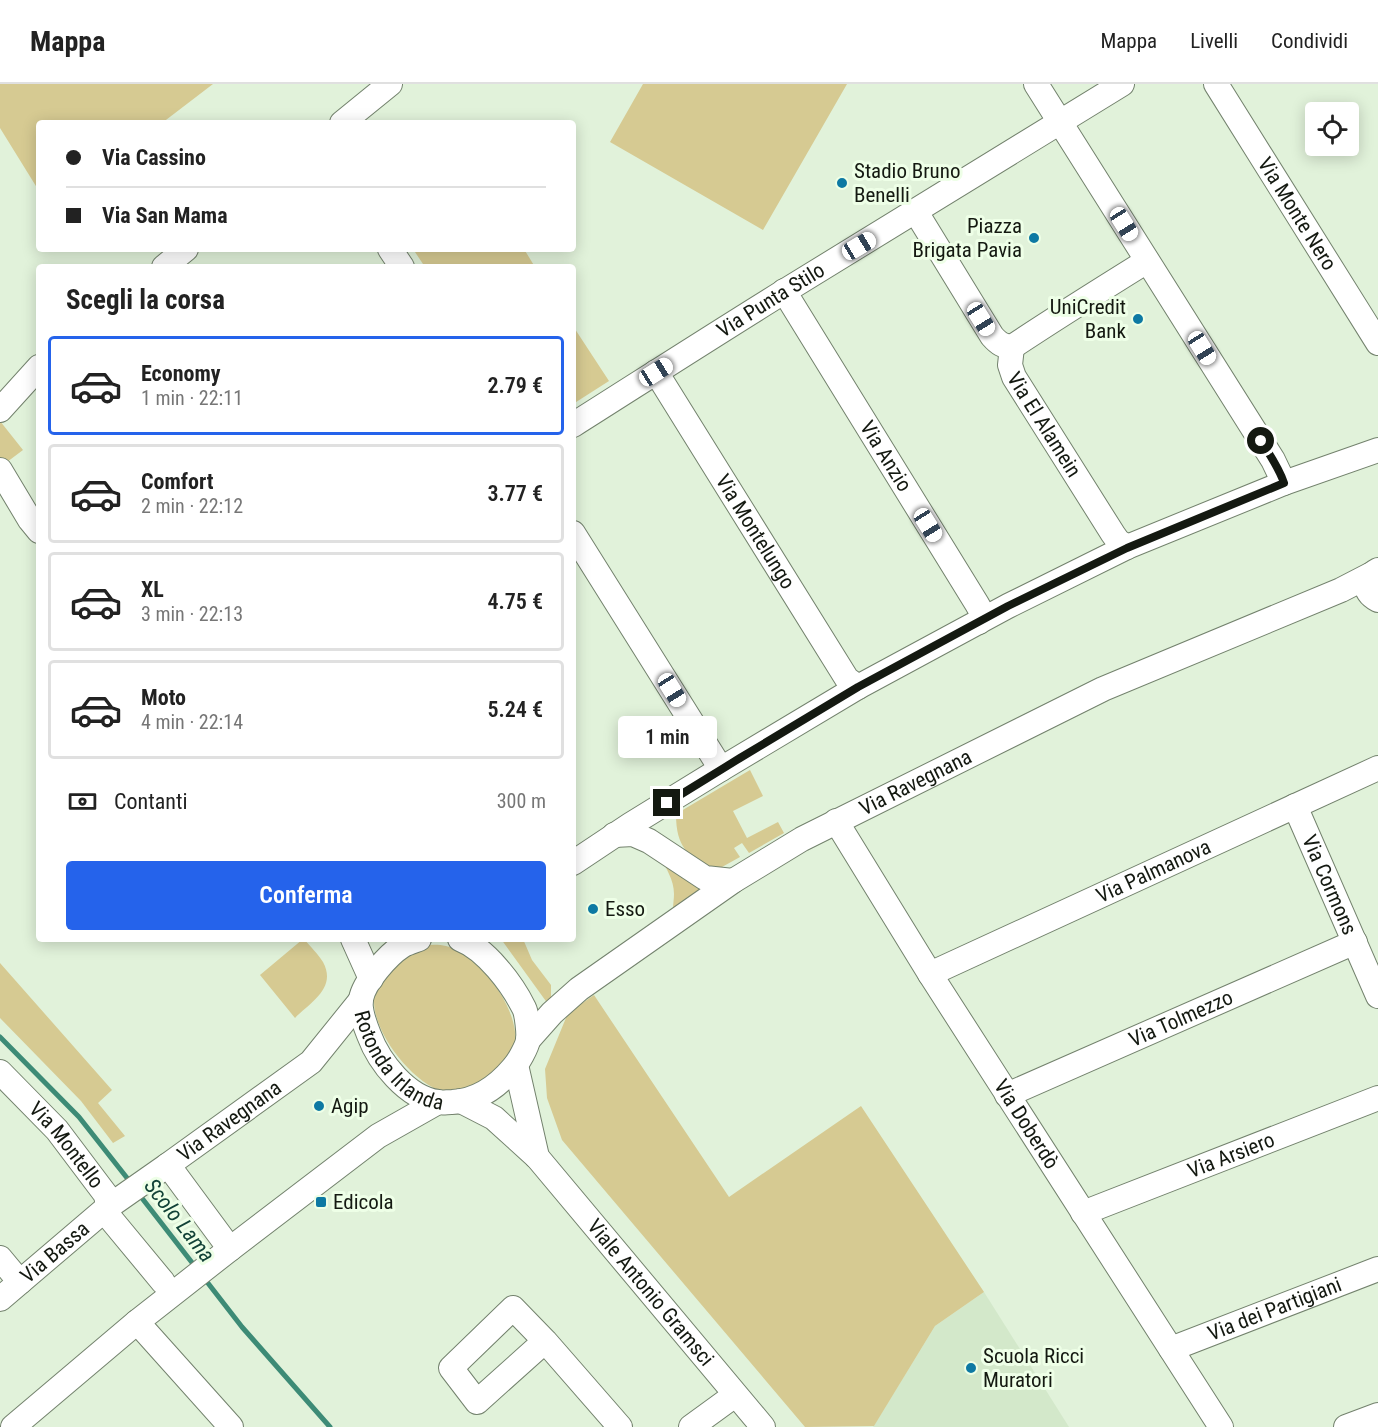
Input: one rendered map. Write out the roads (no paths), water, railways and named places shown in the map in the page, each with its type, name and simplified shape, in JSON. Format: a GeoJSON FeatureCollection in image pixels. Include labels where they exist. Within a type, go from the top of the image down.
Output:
{"type":"FeatureCollection","features":[{"type":"Feature","properties":{"kind":"street"},"geometry":{"type":"LineString","coordinates":[[346,120],[390,84]]}},
{"type":"Feature","properties":{"kind":"street"},"geometry":{"type":"LineString","coordinates":[[1036,84],[1273,460],[1284,483]]}},
{"type":"Feature","properties":{"kind":"street","name":"Via Punta Stilo"},"geometry":{"type":"LineString","coordinates":[[576,423],[784,291],[1122,84]]}},
{"type":"Feature","properties":{"kind":"street","name":"Via Monte Nero"},"geometry":{"type":"LineString","coordinates":[[1216,84],[1378,343]]}},
{"type":"Feature","properties":{"kind":"street","name":"Via El Alamein"},"geometry":{"type":"LineString","coordinates":[[916,212],[992,336],[1003,346],[1012,347],[1010,365],[1014,377],[1113,534],[1127,548]]}},
{"type":"Feature","properties":{"kind":"street"},"geometry":{"type":"LineString","coordinates":[[168,264],[182,252]]}},
{"type":"Feature","properties":{"kind":"street"},"geometry":{"type":"LineString","coordinates":[[1012,347],[1147,261]]}},
{"type":"Feature","properties":{"kind":"street","name":"Via Anzio"},"geometry":{"type":"LineString","coordinates":[[784,291],[977,604],[982,613],[979,622]]}},
{"type":"Feature","properties":{"kind":"street"},"geometry":{"type":"LineString","coordinates":[[0,392],[36,369]]}},
{"type":"Feature","properties":{"kind":"street"},"geometry":{"type":"LineString","coordinates":[[0,410],[36,370]]}},
{"type":"Feature","properties":{"kind":"street","name":"Via Montelungo"},"geometry":{"type":"LineString","coordinates":[[656,372],[847,679],[858,687]]}},
{"type":"Feature","properties":{"kind":"street"},"geometry":{"type":"LineString","coordinates":[[576,861],[721,769],[858,687],[979,622],[1127,548],[1284,483],[1378,450]]}},
{"type":"Feature","properties":{"kind":"street"},"geometry":{"type":"LineString","coordinates":[[0,470],[35,526]]}},
{"type":"Feature","properties":{"kind":"street"},"geometry":{"type":"LineString","coordinates":[[0,493],[35,526]]}},
{"type":"Feature","properties":{"kind":"street"},"geometry":{"type":"LineString","coordinates":[[576,538],[721,769]]}},
{"type":"Feature","properties":{"kind":"street","name":"Via Ravegnana"},"geometry":{"type":"LineString","coordinates":[[528,1040],[552,1012],[576,991],[733,881],[802,839],[1102,689],[1341,590],[1375,590]]}},
{"type":"Feature","properties":{"kind":"street","name":"Via Palmanova"},"geometry":{"type":"LineString","coordinates":[[930,975],[1378,768]]}},
{"type":"Feature","properties":{"kind":"street","name":"Via Cormons"},"geometry":{"type":"LineString","coordinates":[[1295,806],[1378,996]]}},
{"type":"Feature","properties":{"kind":"street","name":"Via Doberdò"},"geometry":{"type":"LineString","coordinates":[[836,821],[930,975],[1221,1427]]}},
{"type":"Feature","properties":{"kind":"street"},"geometry":{"type":"LineString","coordinates":[[614,836],[633,834],[649,840],[705,878],[733,881]]}},
{"type":"Feature","properties":{"kind":"street"},"geometry":{"type":"LineString","coordinates":[[354,942],[366,990]]}},
{"type":"Feature","properties":{"kind":"street","name":"Rotonda Irlanda"},"geometry":{"type":"LineString","coordinates":[[412,942],[385,960],[366,990],[364,1022],[373,1046],[402,1084],[421,1096],[450,1102],[483,1094],[501,1082],[516,1065],[528,1040]]}},
{"type":"Feature","properties":{"kind":"street"},"geometry":{"type":"LineString","coordinates":[[469,942],[487,958],[514,992],[525,1011],[528,1040]]}},
{"type":"Feature","properties":{"kind":"street","name":"Via Tolmezzo"},"geometry":{"type":"LineString","coordinates":[[1007,1095],[1355,942]]}},
{"type":"Feature","properties":{"kind":"street","name":"Via Ravegnana"},"geometry":{"type":"LineString","coordinates":[[230,1249],[168,1165],[311,1062],[366,990]]}},
{"type":"Feature","properties":{"kind":"street","name":"Viale Antonio Gramsci"},"geometry":{"type":"LineString","coordinates":[[516,1065],[537,1157]]}},
{"type":"Feature","properties":{"kind":"street","name":"Via Montello"},"geometry":{"type":"LineString","coordinates":[[0,1072],[57,1130],[106,1195],[110,1218],[167,1288]]}},
{"type":"Feature","properties":{"kind":"street","name":"Via Arsiero"},"geometry":{"type":"LineString","coordinates":[[1083,1213],[1378,1098]]}},
{"type":"Feature","properties":{"kind":"street"},"geometry":{"type":"LineString","coordinates":[[13,1427],[137,1322],[167,1288],[230,1249],[378,1136],[450,1102]]}},
{"type":"Feature","properties":{"kind":"street","name":"Viale Antonio Gramsci"},"geometry":{"type":"LineString","coordinates":[[450,1102],[494,1118],[537,1157],[763,1427]]}},
{"type":"Feature","properties":{"kind":"street","name":"Via Bassa"},"geometry":{"type":"LineString","coordinates":[[1,1298],[108,1207],[168,1165]]}},
{"type":"Feature","properties":{"kind":"street"},"geometry":{"type":"LineString","coordinates":[[0,1258],[20,1282]]}},
{"type":"Feature","properties":{"kind":"street","name":"Via dei Partigiani"},"geometry":{"type":"LineString","coordinates":[[1171,1349],[1378,1269]]}},
{"type":"Feature","properties":{"kind":"street"},"geometry":{"type":"LineString","coordinates":[[137,1322],[231,1427]]}},
{"type":"Feature","properties":{"kind":"street"},"geometry":{"type":"LineString","coordinates":[[545,1341],[620,1427]]}},
{"type":"Feature","properties":{"kind":"street"},"geometry":{"type":"LineString","coordinates":[[691,1427],[735,1395]]}},
{"type":"Feature","properties":{"kind":"street"},"geometry":{"type":"LineString","coordinates":[[1346,1427],[1378,1415]]}},
{"type":"Feature","properties":{"kind":"waterway","name":"Scolo Lama"},"geometry":{"type":"LineString","coordinates":[[0,1037],[79,1117],[131,1183]]}},
{"type":"Feature","properties":{"kind":"waterway","name":"Scolo Lama"},"geometry":{"type":"LineString","coordinates":[[138,1193],[197,1269]]}},
{"type":"Feature","properties":{"kind":"waterway","name":"Scolo Lama"},"geometry":{"type":"LineString","coordinates":[[204,1278],[242,1327],[330,1427]]}},
{"type":"Feature","properties":{"kind":"place","name":"Stadio Bruno Benelli"},"geometry":{"type":"Point","coordinates":[842,183]}},
{"type":"Feature","properties":{"kind":"place","name":"Piazza Brigata Pavia"},"geometry":{"type":"Point","coordinates":[1034,238]}},
{"type":"Feature","properties":{"kind":"place","name":"UniCredit Bank"},"geometry":{"type":"Point","coordinates":[1138,319]}},
{"type":"Feature","properties":{"kind":"place","name":"Esso"},"geometry":{"type":"Point","coordinates":[593,909]}},
{"type":"Feature","properties":{"kind":"place","name":"Agip"},"geometry":{"type":"Point","coordinates":[319,1106]}},
{"type":"Feature","properties":{"kind":"place","name":"Edicola"},"geometry":{"type":"Point","coordinates":[321,1202]}},
{"type":"Feature","properties":{"kind":"place","name":"Scuola Ricci Muratori"},"geometry":{"type":"Point","coordinates":[971,1368]}}]}
